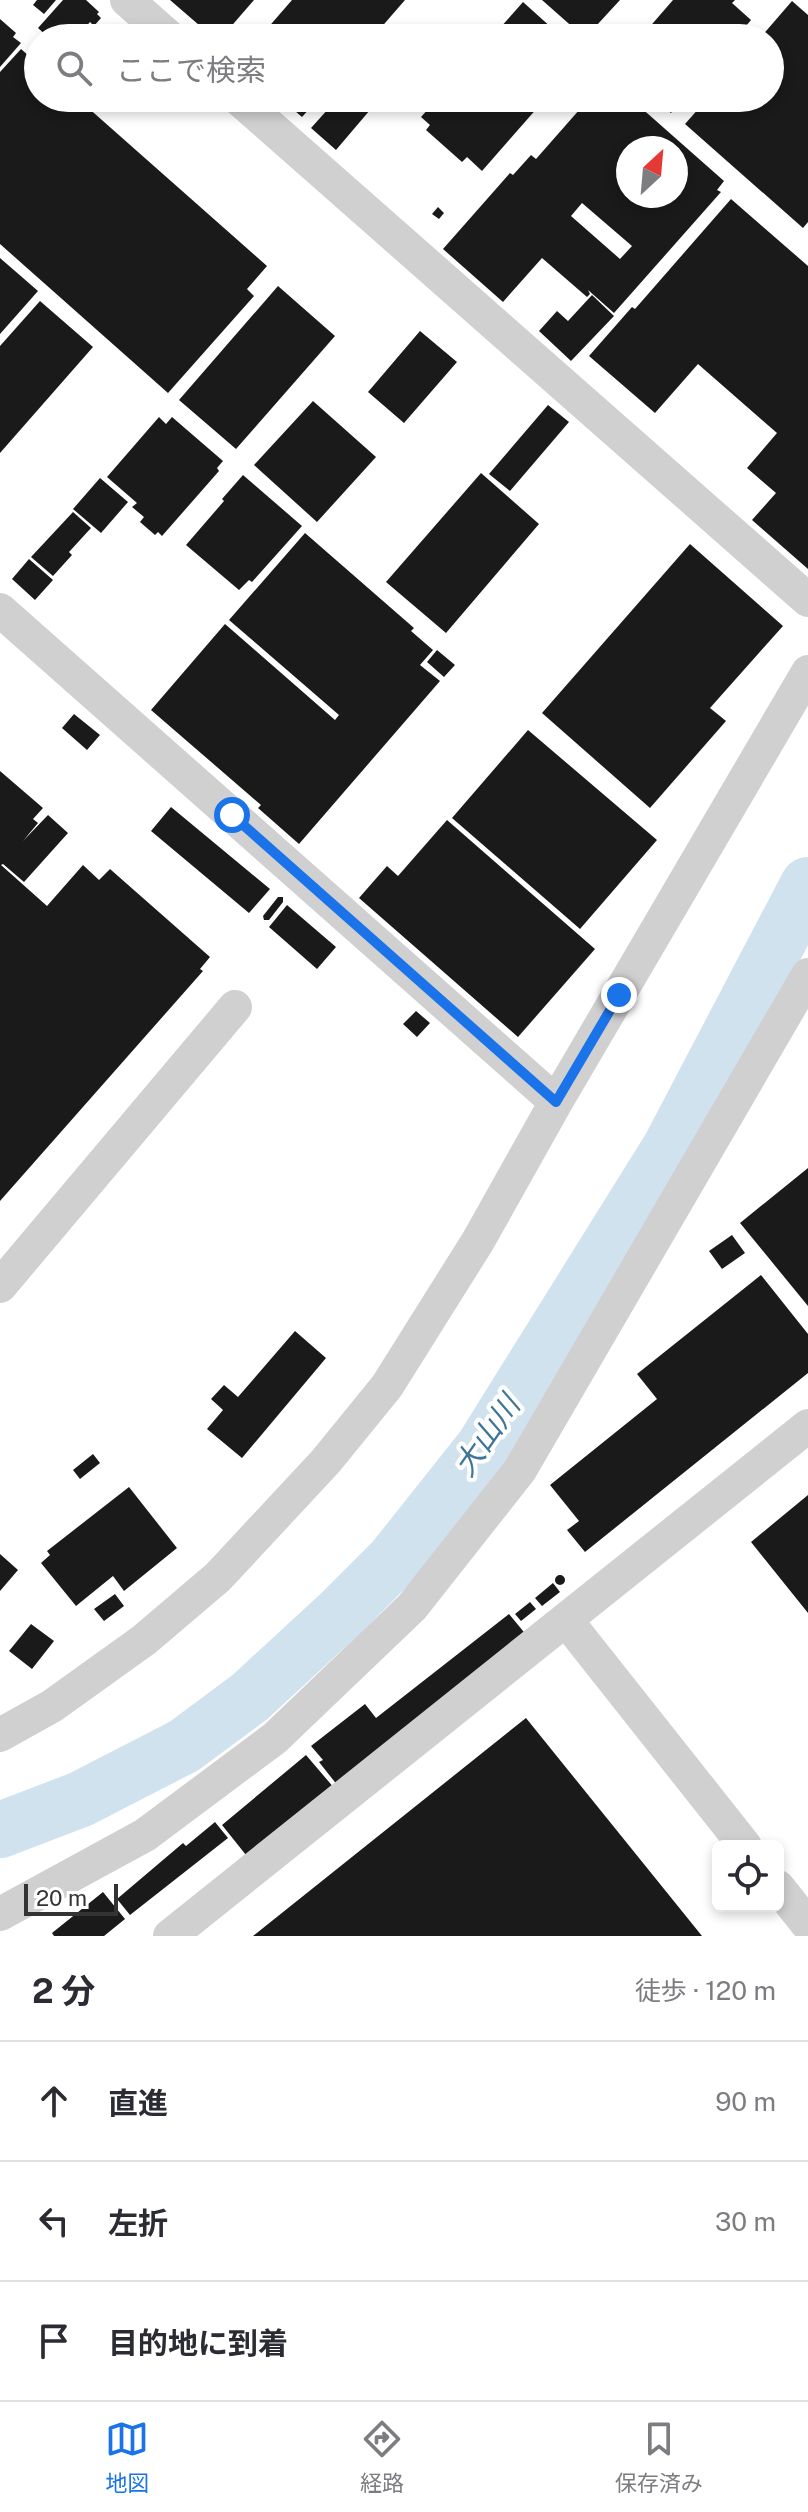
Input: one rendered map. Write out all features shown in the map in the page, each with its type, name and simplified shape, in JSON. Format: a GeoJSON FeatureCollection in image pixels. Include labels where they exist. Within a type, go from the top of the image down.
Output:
{"type":"FeatureCollection","features":[{"type":"Feature","properties":{"kind":"street"},"geometry":{"type":"LineString","coordinates":[[127,0],[154,24]]}},
{"type":"Feature","properties":{"kind":"street"},"geometry":{"type":"LineString","coordinates":[[254,112],[808,600]]}},
{"type":"Feature","properties":{"kind":"street"},"geometry":{"type":"LineString","coordinates":[[0,610],[556,1102]]}},
{"type":"Feature","properties":{"kind":"street"},"geometry":{"type":"LineString","coordinates":[[0,1735],[52,1706],[154,1631],[218,1577],[326,1461],[387,1386],[478,1241],[808,672]]}},
{"type":"Feature","properties":{"kind":"street"},"geometry":{"type":"LineString","coordinates":[[0,1914],[16,1908],[157,1827],[275,1738],[412,1607],[520,1470],[808,975]]}},
{"type":"Feature","properties":{"kind":"street"},"geometry":{"type":"LineString","coordinates":[[0,1286],[235,1007]]}},
{"type":"Feature","properties":{"kind":"street"},"geometry":{"type":"LineString","coordinates":[[170,1936],[808,1426]]}},
{"type":"Feature","properties":{"kind":"street"},"geometry":{"type":"LineString","coordinates":[[566,1620],[740,1840]]}},
{"type":"Feature","properties":{"kind":"street"},"geometry":{"type":"LineString","coordinates":[[784,1895],[808,1925]]}},
{"type":"Feature","properties":{"kind":"building"},"geometry":{"type":"Polygon","coordinates":[[[37,0],[56,0],[44,14],[33,5],[37,0]]]}},
{"type":"Feature","properties":{"kind":"building"},"geometry":{"type":"Polygon","coordinates":[[[63,0],[86,0],[101,18],[96,24],[42,24],[63,0]]]}},
{"type":"Feature","properties":{"kind":"building"},"geometry":{"type":"Polygon","coordinates":[[[170,0],[254,0],[233,24],[198,24],[170,0]]]}},
{"type":"Feature","properties":{"kind":"building"},"geometry":{"type":"Polygon","coordinates":[[[292,0],[405,0],[384,24],[271,24],[292,0]]]}},
{"type":"Feature","properties":{"kind":"building"},"geometry":{"type":"Polygon","coordinates":[[[542,0],[620,0],[598,24],[569,24],[542,0]]]}},
{"type":"Feature","properties":{"kind":"building"},"geometry":{"type":"Polygon","coordinates":[[[673,0],[735,0],[732,3],[751,20],[748,24],[652,24],[673,0]]]}},
{"type":"Feature","properties":{"kind":"building"},"geometry":{"type":"Polygon","coordinates":[[[792,1],[808,15],[808,222],[803,228],[685,124],[696,112],[784,112],[784,24],[772,24],[792,1]]]}},
{"type":"Feature","properties":{"kind":"building"},"geometry":{"type":"Polygon","coordinates":[[[523,2],[547,24],[503,24],[523,2]]]}},
{"type":"Feature","properties":{"kind":"building"},"geometry":{"type":"Polygon","coordinates":[[[0,19],[16,33],[13,37],[21,43],[0,67],[0,19]]]}},
{"type":"Feature","properties":{"kind":"building"},"geometry":{"type":"Polygon","coordinates":[[[21,49],[24,52],[24,112],[93,112],[267,266],[247,289],[254,296],[168,393],[0,244],[0,72],[21,49]]]}},
{"type":"Feature","properties":{"kind":"building"},"geometry":{"type":"Polygon","coordinates":[[[325,112],[368,112],[336,150],[311,128],[325,112]]]}},
{"type":"Feature","properties":{"kind":"building"},"geometry":{"type":"Polygon","coordinates":[[[425,112],[534,112],[482,171],[467,157],[462,162],[426,130],[430,125],[421,117],[425,112]]]}},
{"type":"Feature","properties":{"kind":"building"},"geometry":{"type":"Polygon","coordinates":[[[577,112],[646,112],[673,136],[616,136],[616,208],[688,208],[688,149],[724,181],[717,190],[721,192],[614,313],[588,290],[590,294],[587,297],[542,258],[503,302],[443,249],[510,173],[513,175],[531,155],[536,159],[577,112]],[[582,203],[571,216],[620,259],[632,246],[582,203]]]}},
{"type":"Feature","properties":{"kind":"building"},"geometry":{"type":"Polygon","coordinates":[[[731,199],[808,266],[808,569],[752,520],[776,493],[747,468],[777,433],[698,364],[655,413],[589,356],[632,307],[635,309],[731,199]]]}},
{"type":"Feature","properties":{"kind":"building"},"geometry":{"type":"Polygon","coordinates":[[[438,207],[444,213],[439,219],[432,214],[438,207]]]}},
{"type":"Feature","properties":{"kind":"building"},"geometry":{"type":"Polygon","coordinates":[[[0,258],[38,291],[0,334],[0,258]]]}},
{"type":"Feature","properties":{"kind":"building"},"geometry":{"type":"Polygon","coordinates":[[[278,286],[335,336],[236,449],[179,400],[278,286]]]}},
{"type":"Feature","properties":{"kind":"building"},"geometry":{"type":"Polygon","coordinates":[[[592,295],[614,316],[571,361],[539,331],[557,311],[568,321],[592,295]]]}},
{"type":"Feature","properties":{"kind":"building"},"geometry":{"type":"Polygon","coordinates":[[[40,301],[93,347],[0,453],[0,346],[40,301]]]}},
{"type":"Feature","properties":{"kind":"building"},"geometry":{"type":"Polygon","coordinates":[[[420,331],[457,362],[404,423],[368,392],[420,331]]]}},
{"type":"Feature","properties":{"kind":"building"},"geometry":{"type":"Polygon","coordinates":[[[313,401],[376,457],[317,522],[254,465],[313,401]]]}},
{"type":"Feature","properties":{"kind":"building"},"geometry":{"type":"Polygon","coordinates":[[[548,405],[569,422],[510,491],[489,474],[548,405]]]}},
{"type":"Feature","properties":{"kind":"building"},"geometry":{"type":"Polygon","coordinates":[[[159,417],[166,424],[172,417],[223,461],[217,468],[219,471],[162,536],[158,532],[155,535],[140,522],[144,517],[132,507],[137,503],[107,477],[159,417]]]}},
{"type":"Feature","properties":{"kind":"building"},"geometry":{"type":"Polygon","coordinates":[[[481,473],[539,524],[446,633],[386,582],[481,473]]]}},
{"type":"Feature","properties":{"kind":"building"},"geometry":{"type":"Polygon","coordinates":[[[243,475],[302,526],[252,582],[249,580],[239,590],[186,545],[243,475]]]}},
{"type":"Feature","properties":{"kind":"building"},"geometry":{"type":"Polygon","coordinates":[[[100,478],[128,502],[101,533],[73,509],[100,478]]]}},
{"type":"Feature","properties":{"kind":"building"},"geometry":{"type":"Polygon","coordinates":[[[73,512],[91,528],[53,576],[31,557],[73,512]]]}},
{"type":"Feature","properties":{"kind":"building"},"geometry":{"type":"Polygon","coordinates":[[[305,533],[414,628],[411,631],[433,650],[420,665],[440,681],[299,844],[258,808],[261,805],[151,710],[225,624],[335,720],[339,715],[229,620],[305,533]]]}},
{"type":"Feature","properties":{"kind":"building"},"geometry":{"type":"Polygon","coordinates":[[[690,544],[783,626],[710,708],[726,721],[650,808],[542,713],[690,544]]]}},
{"type":"Feature","properties":{"kind":"building"},"geometry":{"type":"Polygon","coordinates":[[[29,559],[53,580],[35,600],[12,579],[29,559]]]}},
{"type":"Feature","properties":{"kind":"building"},"geometry":{"type":"Polygon","coordinates":[[[437,650],[455,665],[444,677],[427,662],[437,650]]]}},
{"type":"Feature","properties":{"kind":"building"},"geometry":{"type":"Polygon","coordinates":[[[74,714],[100,735],[87,750],[62,728],[74,714]]]}},
{"type":"Feature","properties":{"kind":"building"},"geometry":{"type":"Polygon","coordinates":[[[528,730],[657,840],[580,929],[452,818],[528,730]]]}},
{"type":"Feature","properties":{"kind":"building"},"geometry":{"type":"Polygon","coordinates":[[[0,771],[43,808],[33,819],[38,823],[23,841],[48,815],[68,833],[24,882],[1,865],[47,906],[83,865],[99,880],[110,869],[210,957],[200,969],[203,971],[0,1201],[0,771]]]}},
{"type":"Feature","properties":{"kind":"building"},"geometry":{"type":"Polygon","coordinates":[[[171,807],[270,889],[249,913],[151,831],[171,807]]]}},
{"type":"Feature","properties":{"kind":"building"},"geometry":{"type":"Polygon","coordinates":[[[447,820],[595,949],[518,1037],[359,898],[387,866],[398,876],[447,820]]]}},
{"type":"Feature","properties":{"kind":"building"},"geometry":{"type":"Polygon","coordinates":[[[278,897],[283,897],[283,902],[269,920],[264,920],[263,916],[278,897]]]}},
{"type":"Feature","properties":{"kind":"building"},"geometry":{"type":"Polygon","coordinates":[[[287,905],[336,947],[317,969],[269,927],[287,905]]]}},
{"type":"Feature","properties":{"kind":"building"},"geometry":{"type":"Polygon","coordinates":[[[416,1011],[430,1023],[417,1037],[403,1024],[416,1011]]]}},
{"type":"Feature","properties":{"kind":"building"},"geometry":{"type":"Polygon","coordinates":[[[808,1168],[808,1306],[740,1223],[808,1168]]]}},
{"type":"Feature","properties":{"kind":"building"},"geometry":{"type":"Polygon","coordinates":[[[732,1235],[745,1253],[722,1269],[709,1251],[732,1235]]]}},
{"type":"Feature","properties":{"kind":"building"},"geometry":{"type":"Polygon","coordinates":[[[761,1275],[808,1334],[808,1373],[585,1552],[567,1530],[579,1521],[550,1485],[657,1399],[637,1374],[761,1275]]]}},
{"type":"Feature","properties":{"kind":"building"},"geometry":{"type":"Polygon","coordinates":[[[295,1331],[326,1358],[242,1458],[207,1429],[223,1410],[211,1399],[224,1385],[238,1397],[295,1331]]]}},
{"type":"Feature","properties":{"kind":"building"},"geometry":{"type":"Polygon","coordinates":[[[93,1454],[100,1463],[80,1479],[73,1470],[93,1454]]]}},
{"type":"Feature","properties":{"kind":"building"},"geometry":{"type":"Polygon","coordinates":[[[129,1487],[177,1548],[124,1591],[113,1576],[76,1606],[41,1563],[50,1555],[47,1551],[129,1487]]]}},
{"type":"Feature","properties":{"kind":"building"},"geometry":{"type":"Polygon","coordinates":[[[808,1495],[808,1613],[751,1542],[808,1495]]]}},
{"type":"Feature","properties":{"kind":"building"},"geometry":{"type":"Polygon","coordinates":[[[0,1554],[18,1570],[0,1591],[0,1554]]]}},
{"type":"Feature","properties":{"kind":"building"},"geometry":{"type":"Polygon","coordinates":[[[560,1575],[565,1580],[560,1585],[555,1580],[560,1575]]]}},
{"type":"Feature","properties":{"kind":"building"},"geometry":{"type":"Polygon","coordinates":[[[553,1583],[560,1592],[542,1606],[535,1598],[553,1583]]]}},
{"type":"Feature","properties":{"kind":"building"},"geometry":{"type":"Polygon","coordinates":[[[115,1594],[124,1606],[104,1621],[94,1609],[115,1594]]]}},
{"type":"Feature","properties":{"kind":"building"},"geometry":{"type":"Polygon","coordinates":[[[530,1602],[536,1609],[521,1621],[515,1614],[530,1602]]]}},
{"type":"Feature","properties":{"kind":"building"},"geometry":{"type":"Polygon","coordinates":[[[509,1614],[528,1637],[338,1786],[311,1746],[365,1704],[376,1718],[509,1614]]]}},
{"type":"Feature","properties":{"kind":"building"},"geometry":{"type":"Polygon","coordinates":[[[31,1624],[54,1641],[32,1669],[9,1651],[31,1624]]]}},
{"type":"Feature","properties":{"kind":"building"},"geometry":{"type":"Polygon","coordinates":[[[526,1718],[702,1936],[253,1936],[526,1718]]]}},
{"type":"Feature","properties":{"kind":"building"},"geometry":{"type":"Polygon","coordinates":[[[306,1755],[335,1789],[250,1860],[222,1825],[306,1755]]]}},
{"type":"Feature","properties":{"kind":"building"},"geometry":{"type":"Polygon","coordinates":[[[215,1822],[228,1838],[130,1915],[117,1899],[183,1843],[186,1846],[215,1822]]]}},
{"type":"Feature","properties":{"kind":"building"},"geometry":{"type":"Polygon","coordinates":[[[103,1892],[125,1919],[104,1936],[54,1936],[52,1933],[103,1892]]]}},
{"type":"Feature","properties":{"kind":"waterway","name":"大山川"},"geometry":{"type":"LineString","coordinates":[[0,1830],[81,1799],[184,1746],[250,1697],[394,1560],[483,1448],[670,1148],[808,885]]}},
{"type":"Feature","properties":{"kind":"route"},"geometry":{"type":"LineString","coordinates":[[232,815],[556,1102],[619,995]]}}]}
